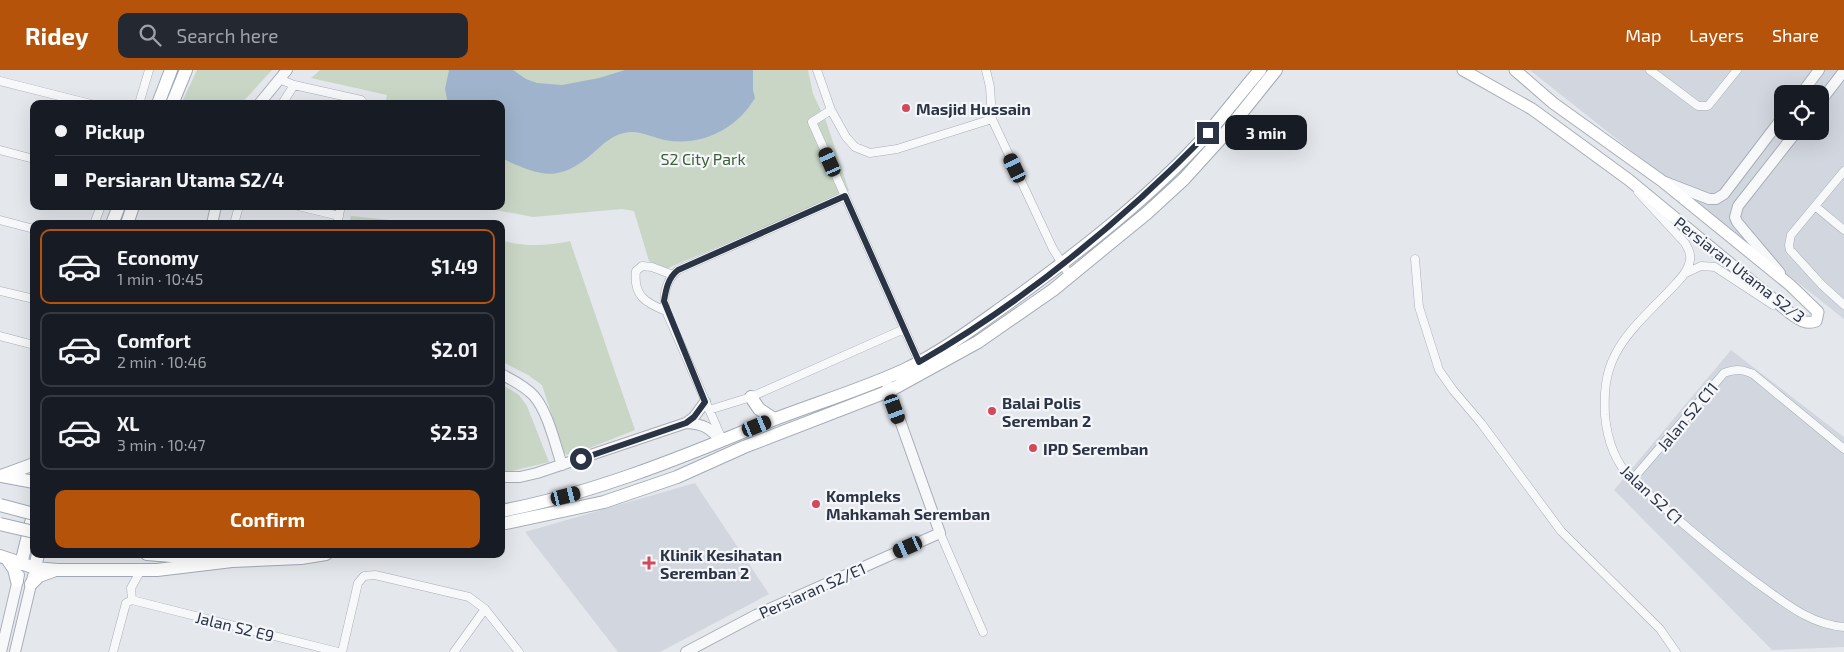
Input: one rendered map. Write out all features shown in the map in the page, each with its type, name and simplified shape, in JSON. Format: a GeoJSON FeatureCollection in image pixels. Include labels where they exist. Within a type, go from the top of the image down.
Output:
{"type":"FeatureCollection","features":[{"type":"Feature","properties":{"kind":"main road"},"geometry":{"type":"LineString","coordinates":[[160,100],[171,70]]}},
{"type":"Feature","properties":{"kind":"main road"},"geometry":{"type":"LineString","coordinates":[[174,100],[186,70]]}},
{"type":"Feature","properties":{"kind":"main road"},"geometry":{"type":"LineString","coordinates":[[505,510],[580,492],[722,441],[858,389],[919,362],[971,331],[1062,265],[1150,190],[1208,133],[1260,70]]}},
{"type":"Feature","properties":{"kind":"main road"},"geometry":{"type":"LineString","coordinates":[[505,523],[604,502],[677,477],[744,447],[889,391],[978,342],[1070,276],[1147,213],[1184,179],[1223,136],[1276,70]]}},
{"type":"Feature","properties":{"kind":"main road","name":"Persiaran Utama S2/3"},"geometry":{"type":"LineString","coordinates":[[1463,70],[1532,109],[1628,180],[1790,313],[1803,322],[1816,321],[1818,312],[1790,285],[1662,181],[1553,103],[1515,70]]}},
{"type":"Feature","properties":{"kind":"main road"},"geometry":{"type":"LineString","coordinates":[[971,331],[978,342]]}},
{"type":"Feature","properties":{"kind":"main road"},"geometry":{"type":"LineString","coordinates":[[751,396],[759,409],[774,420]]}},
{"type":"Feature","properties":{"kind":"main road"},"geometry":{"type":"LineString","coordinates":[[722,441],[728,445],[744,447]]}},
{"type":"Feature","properties":{"kind":"main road"},"geometry":{"type":"LineString","coordinates":[[1,476],[30,465]]}},
{"type":"Feature","properties":{"kind":"main road"},"geometry":{"type":"LineString","coordinates":[[1,476],[30,481]]}},
{"type":"Feature","properties":{"kind":"main road"},"geometry":{"type":"LineString","coordinates":[[0,506],[30,511]]}},
{"type":"Feature","properties":{"kind":"main road"},"geometry":{"type":"LineString","coordinates":[[0,524],[30,531]]}},
{"type":"Feature","properties":{"kind":"main road"},"geometry":{"type":"LineString","coordinates":[[21,564],[30,528]]}},
{"type":"Feature","properties":{"kind":"main road"},"geometry":{"type":"LineString","coordinates":[[4,558],[35,568],[58,570],[157,570],[232,561],[301,558]]}},
{"type":"Feature","properties":{"kind":"main road"},"geometry":{"type":"LineString","coordinates":[[4,558],[14,569],[17,581]]}},
{"type":"Feature","properties":{"kind":"main road"},"geometry":{"type":"LineString","coordinates":[[35,568],[37,558]]}},
{"type":"Feature","properties":{"kind":"main road"},"geometry":{"type":"LineString","coordinates":[[196,558],[232,561]]}},
{"type":"Feature","properties":{"kind":"main road"},"geometry":{"type":"LineString","coordinates":[[31,584],[39,576],[58,570]]}},
{"type":"Feature","properties":{"kind":"street"},"geometry":{"type":"LineString","coordinates":[[140,100],[149,70]]}},
{"type":"Feature","properties":{"kind":"street"},"geometry":{"type":"LineString","coordinates":[[262,100],[287,70]]}},
{"type":"Feature","properties":{"kind":"street"},"geometry":{"type":"LineString","coordinates":[[818,70],[831,110],[846,137],[855,147],[870,153],[896,149],[992,119]]}},
{"type":"Feature","properties":{"kind":"street"},"geometry":{"type":"LineString","coordinates":[[986,70],[990,87],[992,119],[1053,249],[1070,276]]}},
{"type":"Feature","properties":{"kind":"street"},"geometry":{"type":"LineString","coordinates":[[1650,70],[1698,106],[1708,106],[1737,70]]}},
{"type":"Feature","properties":{"kind":"street"},"geometry":{"type":"LineString","coordinates":[[1808,85],[1819,70]]}},
{"type":"Feature","properties":{"kind":"street"},"geometry":{"type":"LineString","coordinates":[[1829,90],[1844,71]]}},
{"type":"Feature","properties":{"kind":"street"},"geometry":{"type":"LineString","coordinates":[[279,79],[294,85],[361,100]]}},
{"type":"Feature","properties":{"kind":"street"},"geometry":{"type":"LineString","coordinates":[[0,81],[75,100]]}},
{"type":"Feature","properties":{"kind":"street"},"geometry":{"type":"LineString","coordinates":[[285,100],[294,85]]}},
{"type":"Feature","properties":{"kind":"street"},"geometry":{"type":"LineString","coordinates":[[831,110],[812,122],[919,362]]}},
{"type":"Feature","properties":{"kind":"street"},"geometry":{"type":"LineString","coordinates":[[1662,181],[1709,199],[1716,198],[1724,194],[1774,128]]}},
{"type":"Feature","properties":{"kind":"street"},"geometry":{"type":"LineString","coordinates":[[1790,140],[1738,206],[1735,217],[1737,222],[1790,285]]}},
{"type":"Feature","properties":{"kind":"street"},"geometry":{"type":"LineString","coordinates":[[0,150],[30,158]]}},
{"type":"Feature","properties":{"kind":"street"},"geometry":{"type":"LineString","coordinates":[[1844,171],[1791,235],[1789,245],[1790,250],[1822,285],[1844,304]]}},
{"type":"Feature","properties":{"kind":"street"},"geometry":{"type":"LineString","coordinates":[[1628,180],[1644,200],[1685,243],[1690,254],[1686,273]]}},
{"type":"Feature","properties":{"kind":"street"},"geometry":{"type":"LineString","coordinates":[[722,441],[666,311],[664,301],[666,286],[673,274],[678,270],[845,196]]}},
{"type":"Feature","properties":{"kind":"street"},"geometry":{"type":"LineString","coordinates":[[1815,206],[1844,230]]}},
{"type":"Feature","properties":{"kind":"street"},"geometry":{"type":"LineString","coordinates":[[309,210],[338,220]]}},
{"type":"Feature","properties":{"kind":"street"},"geometry":{"type":"LineString","coordinates":[[0,220],[30,228]]}},
{"type":"Feature","properties":{"kind":"street"},"geometry":{"type":"LineString","coordinates":[[1415,259],[1419,307],[1439,370],[1561,531],[1660,629],[1676,652]]}},
{"type":"Feature","properties":{"kind":"street"},"geometry":{"type":"LineString","coordinates":[[666,311],[648,304],[639,294],[635,280],[636,271],[642,266],[652,267],[673,274]]}},
{"type":"Feature","properties":{"kind":"street"},"geometry":{"type":"LineString","coordinates":[[1686,273],[1701,266],[1715,267],[1775,306],[1790,313]]}},
{"type":"Feature","properties":{"kind":"street","name":"Jalan S2 C1"},"geometry":{"type":"LineString","coordinates":[[1686,273],[1626,338],[1608,370],[1605,396],[1606,428],[1612,449],[1621,468],[1632,480],[1725,560],[1798,613],[1819,622],[1844,627]]}},
{"type":"Feature","properties":{"kind":"street"},"geometry":{"type":"LineString","coordinates":[[0,291],[30,298]]}},
{"type":"Feature","properties":{"kind":"street"},"geometry":{"type":"LineString","coordinates":[[505,477],[520,477],[562,465],[686,423],[707,406],[751,396],[904,329]]}},
{"type":"Feature","properties":{"kind":"street"},"geometry":{"type":"LineString","coordinates":[[0,336],[30,344]]}},
{"type":"Feature","properties":{"kind":"street","name":"Jalan S2 C11"},"geometry":{"type":"LineString","coordinates":[[1632,480],[1724,373],[1734,369],[1742,369],[1753,374],[1844,449]]}},
{"type":"Feature","properties":{"kind":"street"},"geometry":{"type":"LineString","coordinates":[[505,376],[533,395],[541,406],[562,465]]}},
{"type":"Feature","properties":{"kind":"street"},"geometry":{"type":"LineString","coordinates":[[885,378],[940,533],[983,632]]}},
{"type":"Feature","properties":{"kind":"street"},"geometry":{"type":"LineString","coordinates":[[686,423],[707,426],[722,441]]}},
{"type":"Feature","properties":{"kind":"street","name":"Persiaran S2/E1"},"geometry":{"type":"LineString","coordinates":[[686,652],[756,615],[940,533]]}},
{"type":"Feature","properties":{"kind":"street"},"geometry":{"type":"LineString","coordinates":[[1,652],[21,564]]}},
{"type":"Feature","properties":{"kind":"street"},"geometry":{"type":"LineString","coordinates":[[14,652],[35,568]]}},
{"type":"Feature","properties":{"kind":"street"},"geometry":{"type":"LineString","coordinates":[[113,652],[126,603],[132,600],[131,588],[141,570]]}},
{"type":"Feature","properties":{"kind":"street"},"geometry":{"type":"LineString","coordinates":[[342,652],[358,583],[364,576],[375,575],[469,597],[485,609],[519,652]]}},
{"type":"Feature","properties":{"kind":"street","name":"Jalan S2 E9"},"geometry":{"type":"LineString","coordinates":[[132,600],[338,652]]}},
{"type":"Feature","properties":{"kind":"street"},"geometry":{"type":"LineString","coordinates":[[454,652],[485,609]]}},
{"type":"Feature","properties":{"kind":"shaded area"},"geometry":{"type":"Polygon","coordinates":[[[1530,70],[1844,70],[1844,319],[1530,70]]]}},
{"type":"Feature","properties":{"kind":"shaded area"},"geometry":{"type":"Polygon","coordinates":[[[1731,350],[1844,437],[1844,647],[1772,650],[1614,490],[1731,350]]]}},
{"type":"Feature","properties":{"kind":"shaded area","name":"Klinik Kesihatan Seremban 2"},"geometry":{"type":"Polygon","coordinates":[[[695,483],[769,594],[660,652],[618,652],[525,532],[695,483]]]}},
{"type":"Feature","properties":{"kind":"green space"},"geometry":{"type":"Polygon","coordinates":[[[197,70],[272,70],[245,100],[183,100],[197,70]]]}},
{"type":"Feature","properties":{"kind":"green space","name":"S2 City Park"},"geometry":{"type":"Polygon","coordinates":[[[320,70],[808,70],[813,94],[826,121],[849,191],[666,269],[649,261],[634,211],[622,209],[533,217],[496,210],[505,210],[505,100],[386,100],[387,95],[311,78],[320,70]]]}},
{"type":"Feature","properties":{"kind":"green space"},"geometry":{"type":"Polygon","coordinates":[[[351,216],[390,220],[350,220],[351,216]]]}},
{"type":"Feature","properties":{"kind":"green space"},"geometry":{"type":"Polygon","coordinates":[[[505,241],[536,245],[570,241],[635,430],[572,455],[564,453],[542,385],[505,363],[505,241]]]}},
{"type":"Feature","properties":{"kind":"green space"},"geometry":{"type":"Polygon","coordinates":[[[505,386],[519,395],[527,406],[549,462],[505,472],[505,386]]]}},
{"type":"Feature","properties":{"kind":"water"},"geometry":{"type":"Polygon","coordinates":[[[449,70],[513,70],[526,79],[537,83],[562,85],[599,78],[625,70],[753,70],[755,98],[738,119],[728,127],[705,138],[692,141],[678,141],[665,140],[639,133],[624,133],[611,138],[580,163],[568,170],[548,174],[526,169],[505,160],[505,100],[447,100],[445,89],[449,70]]]}},
{"type":"Feature","properties":{"kind":"place","name":"Masjid Hussain"},"geometry":{"type":"Point","coordinates":[906,108]}},
{"type":"Feature","properties":{"kind":"place","name":"Balai Polis Seremban 2"},"geometry":{"type":"Point","coordinates":[992,411]}},
{"type":"Feature","properties":{"kind":"place","name":"IPD Seremban"},"geometry":{"type":"Point","coordinates":[1033,448]}},
{"type":"Feature","properties":{"kind":"place","name":"Kompleks Mahkamah Seremban"},"geometry":{"type":"Point","coordinates":[816,504]}},
{"type":"Feature","properties":{"kind":"place","name":"Klinik Kesihatan Seremban 2"},"geometry":{"type":"Point","coordinates":[649,563]}},
{"type":"Feature","properties":{"kind":"route"},"geometry":{"type":"LineString","coordinates":[[581,459],[686,423],[702,408],[705,402],[666,311],[664,301],[666,286],[673,274],[678,270],[845,196],[919,362],[971,331],[1062,265],[1150,190],[1208,133]]}}]}
